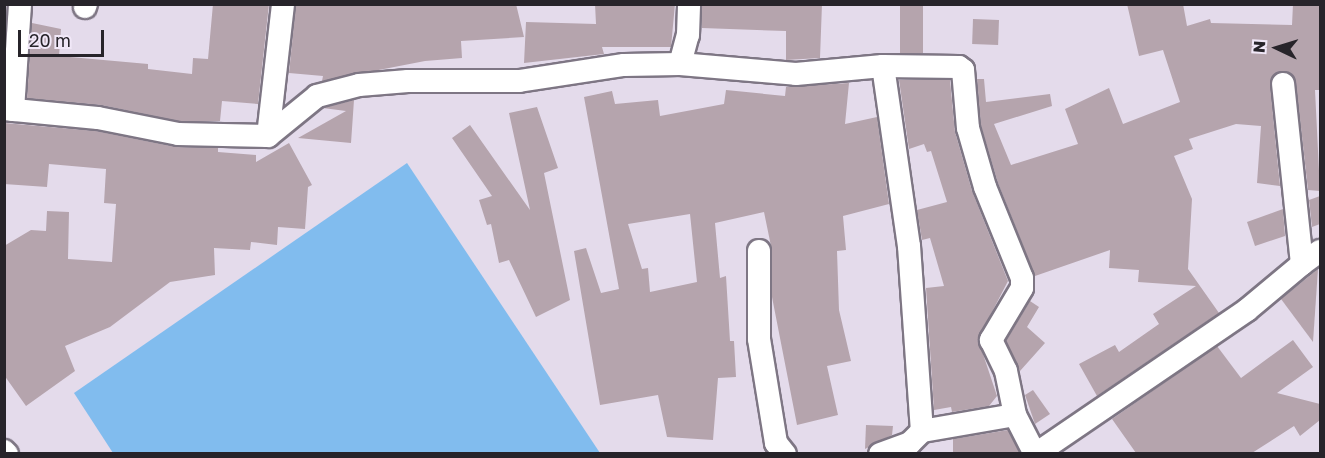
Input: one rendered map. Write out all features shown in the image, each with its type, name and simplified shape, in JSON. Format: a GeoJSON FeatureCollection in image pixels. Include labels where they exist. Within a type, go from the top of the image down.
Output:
{"type":"FeatureCollection","features":[{"type":"Feature","properties":{"kind":"street"},"geometry":{"type":"LineString","coordinates":[[20,4],[9,110],[98,118],[178,134],[268,136],[317,96],[359,85],[408,81],[519,81],[624,64],[680,64],[796,74],[883,66],[959,67],[963,70],[968,128],[985,186],[1022,278],[1022,288],[991,340],[1006,370],[1015,414],[1035,453],[1247,310],[1320,251]]}},
{"type":"Feature","properties":{"kind":"street"},"geometry":{"type":"LineString","coordinates":[[268,136],[283,4]]}},
{"type":"Feature","properties":{"kind":"street"},"geometry":{"type":"LineString","coordinates":[[680,64],[688,35],[689,4]]}},
{"type":"Feature","properties":{"kind":"street"},"geometry":{"type":"LineString","coordinates":[[883,66],[909,246],[922,431]]}},
{"type":"Feature","properties":{"kind":"street"},"geometry":{"type":"LineString","coordinates":[[1283,84],[1302,264]]}},
{"type":"Feature","properties":{"kind":"street"},"geometry":{"type":"LineString","coordinates":[[759,251],[759,339],[776,443],[785,453]]}},
{"type":"Feature","properties":{"kind":"street"},"geometry":{"type":"LineString","coordinates":[[880,453],[910,443],[922,431],[1015,414]]}},
{"type":"Feature","properties":{"kind":"water"},"geometry":{"type":"Polygon","coordinates":[[[407,163],[600,453],[113,453],[74,393],[407,163]]]}},
{"type":"Feature","properties":{"kind":"building"},"geometry":{"type":"Polygon","coordinates":[[[213,4],[269,4],[258,104],[222,101],[220,121],[179,121],[101,105],[27,98],[32,23],[61,29],[59,56],[148,64],[148,69],[192,74],[193,58],[208,59],[213,4]]]}},
{"type":"Feature","properties":{"kind":"building"},"geometry":{"type":"Polygon","coordinates":[[[296,4],[516,4],[524,37],[461,41],[462,58],[425,61],[322,81],[323,76],[289,73],[296,4]]]}},
{"type":"Feature","properties":{"kind":"building"},"geometry":{"type":"Polygon","coordinates":[[[595,4],[675,4],[671,47],[602,47],[604,54],[524,63],[526,22],[596,24],[595,4]]]}},
{"type":"Feature","properties":{"kind":"building"},"geometry":{"type":"Polygon","coordinates":[[[702,4],[822,4],[820,58],[786,60],[786,31],[702,28],[702,4]]]}},
{"type":"Feature","properties":{"kind":"building"},"geometry":{"type":"Polygon","coordinates":[[[900,4],[923,4],[923,53],[900,53],[900,4]]]}},
{"type":"Feature","properties":{"kind":"building"},"geometry":{"type":"Polygon","coordinates":[[[1127,4],[1183,4],[1187,26],[1210,19],[1211,23],[1292,25],[1293,4],[1320,4],[1320,90],[1315,90],[1320,191],[1308,190],[1296,83],[1288,72],[1276,73],[1270,85],[1280,186],[1257,183],[1261,126],[1236,124],[1189,139],[1193,149],[1174,156],[1192,199],[1188,269],[1219,313],[1097,396],[1079,364],[1115,345],[1119,352],[1159,324],[1153,314],[1196,286],[1138,282],[1139,270],[1109,268],[1110,250],[1035,276],[998,183],[981,126],[977,79],[984,79],[986,102],[1050,94],[1052,106],[994,124],[1011,165],[1078,144],[1065,109],[1109,88],[1123,124],[1180,102],[1163,50],[1139,56],[1127,4]]]}},
{"type":"Feature","properties":{"kind":"building"},"geometry":{"type":"Polygon","coordinates":[[[973,19],[999,20],[998,45],[972,44],[973,19]]]}},
{"type":"Feature","properties":{"kind":"building"},"geometry":{"type":"Polygon","coordinates":[[[899,80],[950,80],[955,132],[972,191],[1008,281],[978,339],[997,396],[989,406],[952,412],[951,407],[934,410],[926,288],[944,286],[930,238],[922,240],[917,210],[947,202],[931,151],[927,152],[924,144],[909,149],[899,80]]]}},
{"type":"Feature","properties":{"kind":"building"},"geometry":{"type":"Polygon","coordinates":[[[849,83],[845,124],[877,117],[889,204],[843,216],[846,250],[837,251],[839,310],[851,361],[827,366],[838,415],[797,425],[772,297],[772,251],[764,212],[715,223],[720,278],[726,276],[730,341],[734,341],[736,377],[718,378],[713,440],[667,437],[658,395],[600,405],[574,251],[586,248],[601,293],[619,289],[584,97],[612,91],[615,104],[658,100],[660,116],[724,104],[726,90],[785,96],[786,87],[849,83]],[[690,214],[628,224],[642,269],[648,268],[650,292],[697,282],[690,214]]]}},
{"type":"Feature","properties":{"kind":"building"},"geometry":{"type":"Polygon","coordinates":[[[354,100],[351,143],[298,138],[346,111],[323,108],[354,100]]]}},
{"type":"Feature","properties":{"kind":"building"},"geometry":{"type":"Polygon","coordinates":[[[537,107],[558,168],[544,173],[570,300],[536,317],[509,260],[499,263],[491,224],[487,225],[479,200],[492,196],[452,138],[470,125],[530,210],[509,113],[537,107]]]}},
{"type":"Feature","properties":{"kind":"building"},"geometry":{"type":"Polygon","coordinates":[[[4,123],[96,131],[176,147],[218,148],[218,152],[256,155],[256,162],[289,143],[312,185],[308,187],[305,229],[278,227],[277,245],[251,242],[250,250],[214,248],[215,275],[170,282],[110,327],[65,346],[75,371],[26,406],[4,375],[4,246],[31,230],[46,231],[47,211],[69,212],[68,259],[112,262],[116,204],[104,203],[106,169],[49,164],[47,187],[4,184],[4,123]]]}},
{"type":"Feature","properties":{"kind":"building"},"geometry":{"type":"Polygon","coordinates":[[[1320,196],[1320,224],[1312,227],[1309,200],[1320,196]]]}},
{"type":"Feature","properties":{"kind":"building"},"geometry":{"type":"Polygon","coordinates":[[[1283,209],[1285,236],[1255,246],[1247,222],[1283,209]]]}},
{"type":"Feature","properties":{"kind":"building"},"geometry":{"type":"Polygon","coordinates":[[[1318,269],[1313,342],[1281,299],[1318,269]]]}},
{"type":"Feature","properties":{"kind":"building"},"geometry":{"type":"Polygon","coordinates":[[[1030,301],[1039,307],[1027,327],[1045,343],[1020,371],[1006,341],[1030,301]]]}},
{"type":"Feature","properties":{"kind":"building"},"geometry":{"type":"Polygon","coordinates":[[[1293,340],[1313,367],[1277,393],[1320,404],[1320,420],[1300,436],[1294,426],[1252,453],[1136,453],[1112,419],[1217,346],[1241,378],[1293,340]]]}},
{"type":"Feature","properties":{"kind":"building"},"geometry":{"type":"Polygon","coordinates":[[[1033,390],[1050,414],[1035,424],[1025,395],[1033,390]]]}},
{"type":"Feature","properties":{"kind":"building"},"geometry":{"type":"Polygon","coordinates":[[[866,425],[893,426],[892,435],[865,449],[866,425]]]}},
{"type":"Feature","properties":{"kind":"building"},"geometry":{"type":"Polygon","coordinates":[[[1008,430],[1020,453],[953,453],[953,439],[1008,430]]]}}]}
